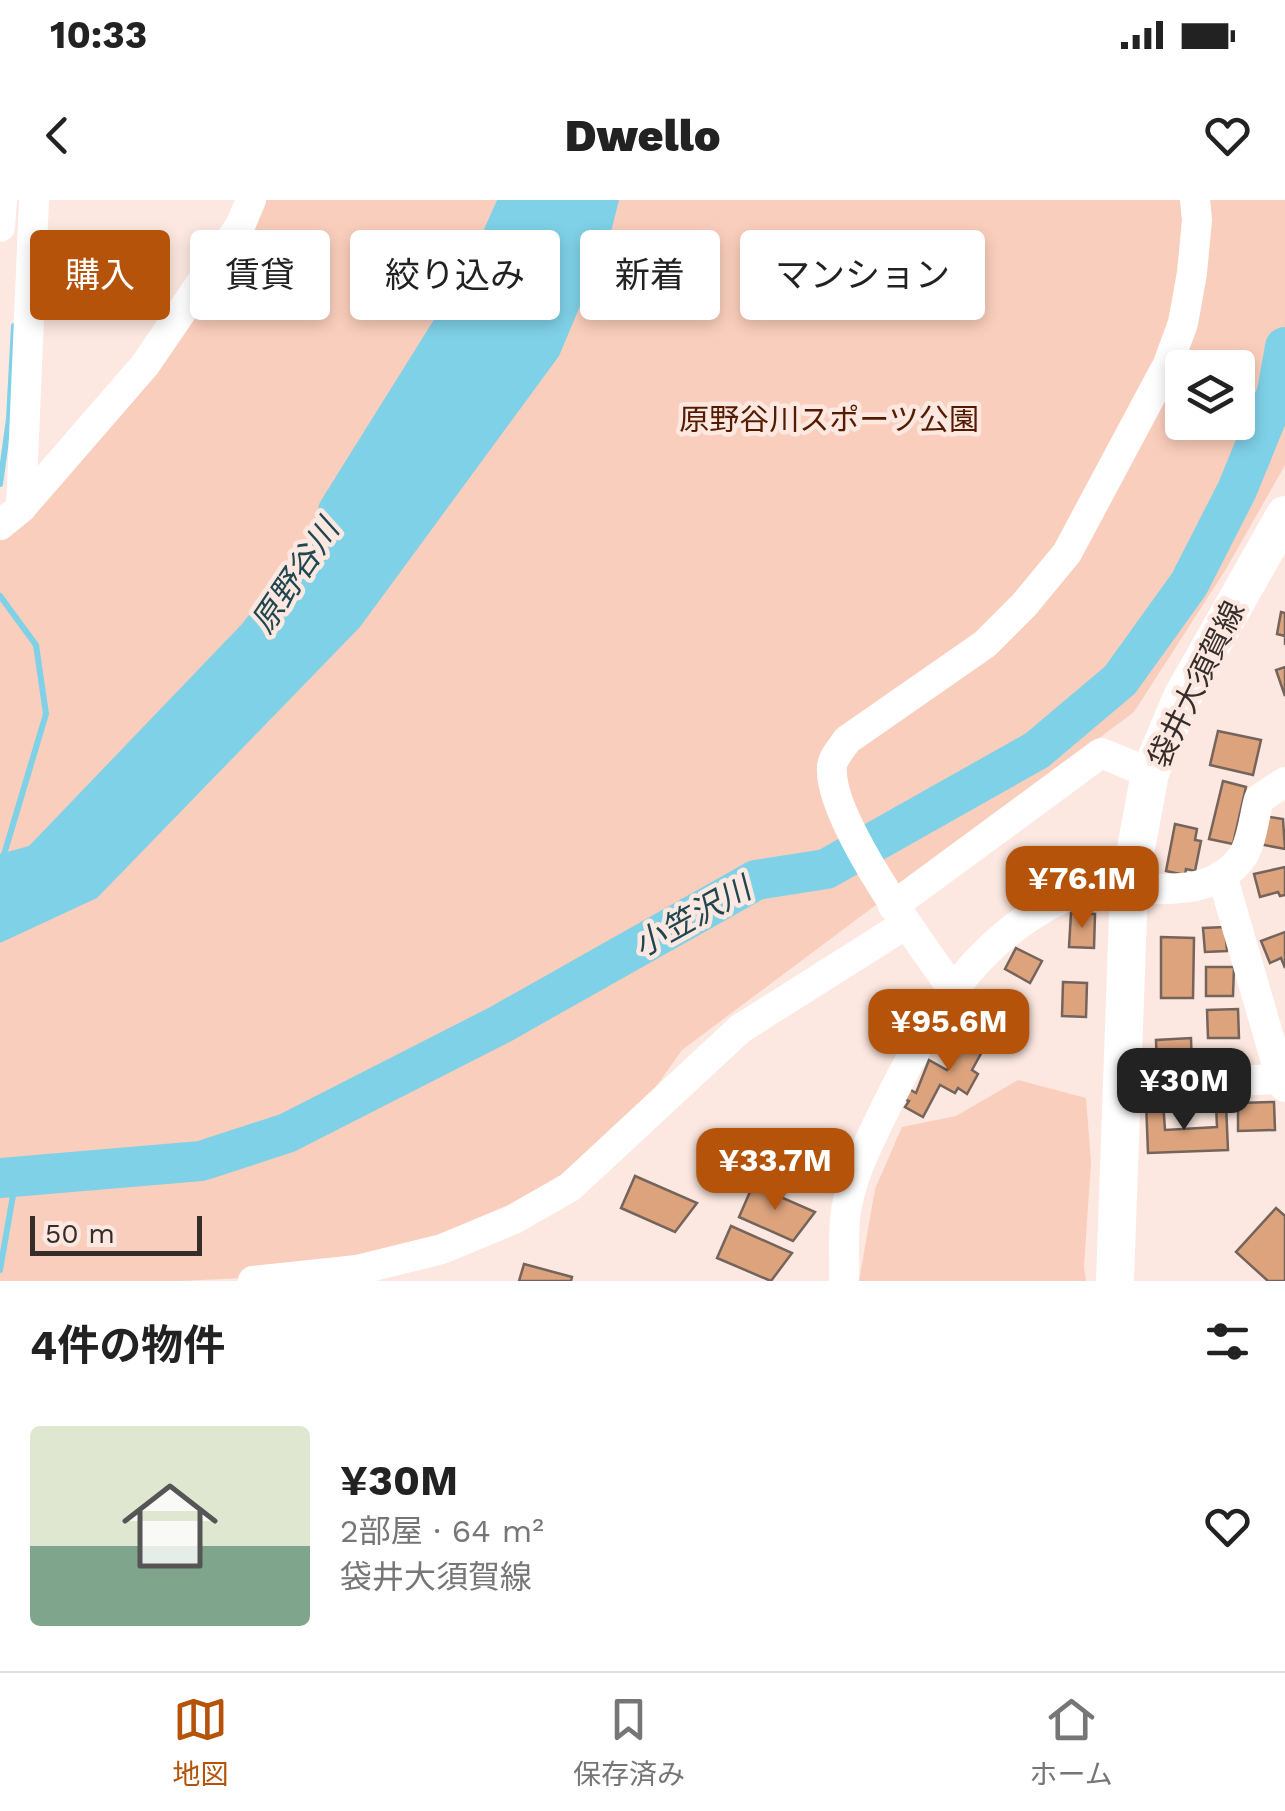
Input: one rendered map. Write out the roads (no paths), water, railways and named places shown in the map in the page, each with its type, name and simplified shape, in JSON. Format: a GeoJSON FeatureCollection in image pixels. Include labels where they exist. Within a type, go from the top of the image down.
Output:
{"type":"FeatureCollection","features":[{"type":"Feature","properties":{"kind":"main road","name":"袋井大須賀線"},"geometry":{"type":"LineString","coordinates":[[1116,1281],[1129,886],[1150,772],[1182,697],[1285,515]]}},
{"type":"Feature","properties":{"kind":"street"},"geometry":{"type":"LineString","coordinates":[[0,226],[2,200]]}},
{"type":"Feature","properties":{"kind":"street"},"geometry":{"type":"LineString","coordinates":[[10,516],[34,200]]}},
{"type":"Feature","properties":{"kind":"street"},"geometry":{"type":"LineString","coordinates":[[10,516],[146,365],[240,226],[251,200]]}},
{"type":"Feature","properties":{"kind":"street"},"geometry":{"type":"LineString","coordinates":[[952,988],[899,915],[844,814],[834,791],[832,763],[848,740],[985,644],[1024,606],[1067,553],[1168,364],[1183,323],[1197,220],[1194,200]]}},
{"type":"Feature","properties":{"kind":"street"},"geometry":{"type":"LineString","coordinates":[[253,1281],[315,1278],[356,1270],[442,1249],[514,1219],[570,1187],[740,1029],[899,915],[1101,753],[1150,772]]}},
{"type":"Feature","properties":{"kind":"street"},"geometry":{"type":"LineString","coordinates":[[844,1281],[846,1211],[855,1171],[915,1048],[952,988],[1002,937],[1060,899],[1085,888],[1129,886],[1160,890],[1222,876],[1243,856],[1259,799],[1280,793]]}},
{"type":"Feature","properties":{"kind":"street"},"geometry":{"type":"LineString","coordinates":[[1122,1085],[1283,1083],[1271,991],[1222,876]]}},
{"type":"Feature","properties":{"kind":"water"},"geometry":{"type":"Polygon","coordinates":[[[511,200],[619,200],[612,230],[580,230],[580,306],[559,356],[360,627],[97,898],[0,943],[0,854],[29,846],[242,624],[408,411],[452,320],[560,320],[560,230],[496,230],[511,200]]]}},
{"type":"Feature","properties":{"kind":"waterway","name":"原野谷川"},"geometry":{"type":"LineString","coordinates":[[338,511],[486,274],[519,200]]}},
{"type":"Feature","properties":{"kind":"waterway"},"geometry":{"type":"LineString","coordinates":[[0,484],[9,419],[14,326]]}},
{"type":"Feature","properties":{"kind":"waterway","name":"小笠沢川"},"geometry":{"type":"LineString","coordinates":[[0,1178],[201,1161],[287,1133],[499,1025],[756,880],[826,869],[1037,750],[1120,680],[1189,584],[1237,490],[1277,392],[1285,347]]}},
{"type":"Feature","properties":{"kind":"waterway"},"geometry":{"type":"LineString","coordinates":[[0,596],[36,645],[46,714],[0,868]]}},
{"type":"Feature","properties":{"kind":"waterway"},"geometry":{"type":"LineString","coordinates":[[0,1270],[16,1178]]}},
{"type":"Feature","properties":{"kind":"park label","name":"原野谷川スポーツ公園"},"geometry":{"type":"Point","coordinates":[829,419]}}]}
